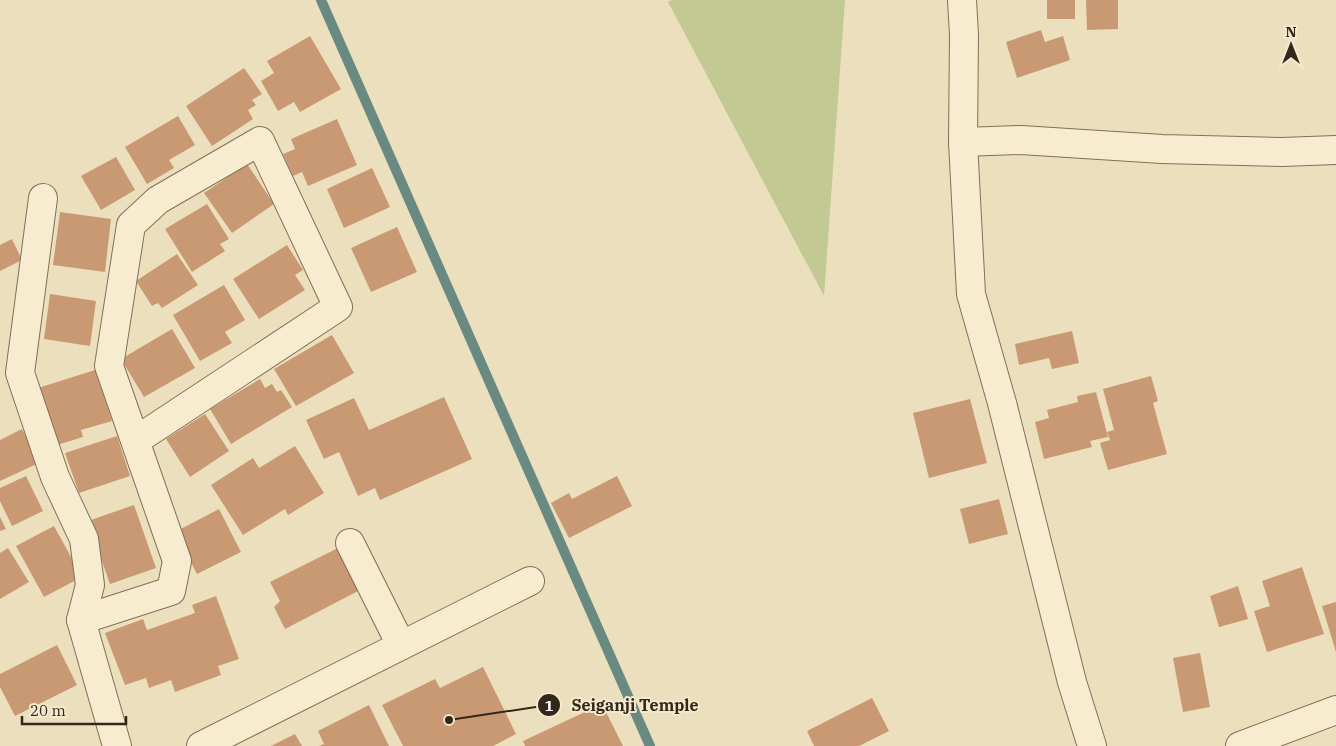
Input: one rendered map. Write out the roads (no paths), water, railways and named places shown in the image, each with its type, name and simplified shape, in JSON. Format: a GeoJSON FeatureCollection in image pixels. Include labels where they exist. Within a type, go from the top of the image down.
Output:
{"type":"FeatureCollection","features":[{"type":"Feature","properties":{"kind":"street"},"geometry":{"type":"LineString","coordinates":[[962,0],[964,35],[963,142],[971,294],[1002,403],[1072,682],[1092,746]]}},
{"type":"Feature","properties":{"kind":"street"},"geometry":{"type":"LineString","coordinates":[[963,142],[1021,140],[1162,149],[1282,152],[1336,150]]}},
{"type":"Feature","properties":{"kind":"street"},"geometry":{"type":"LineString","coordinates":[[81,620],[171,591],[177,561],[135,441],[109,366],[131,226],[158,200],[260,141],[338,308],[135,441]]}},
{"type":"Feature","properties":{"kind":"street"},"geometry":{"type":"LineString","coordinates":[[43,198],[20,373],[55,477],[84,539],[90,585],[81,620],[117,746]]}},
{"type":"Feature","properties":{"kind":"street"},"geometry":{"type":"LineString","coordinates":[[350,542],[402,645]]}},
{"type":"Feature","properties":{"kind":"street"},"geometry":{"type":"LineString","coordinates":[[201,746],[530,581]]}},
{"type":"Feature","properties":{"kind":"street"},"geometry":{"type":"LineString","coordinates":[[1240,746],[1336,710]]}},
{"type":"Feature","properties":{"kind":"waterway"},"geometry":{"type":"LineString","coordinates":[[321,0],[650,746]]}},
{"type":"Feature","properties":{"kind":"place","name":"Seiganji Temple"},"geometry":{"type":"Point","coordinates":[449,720]}}]}
